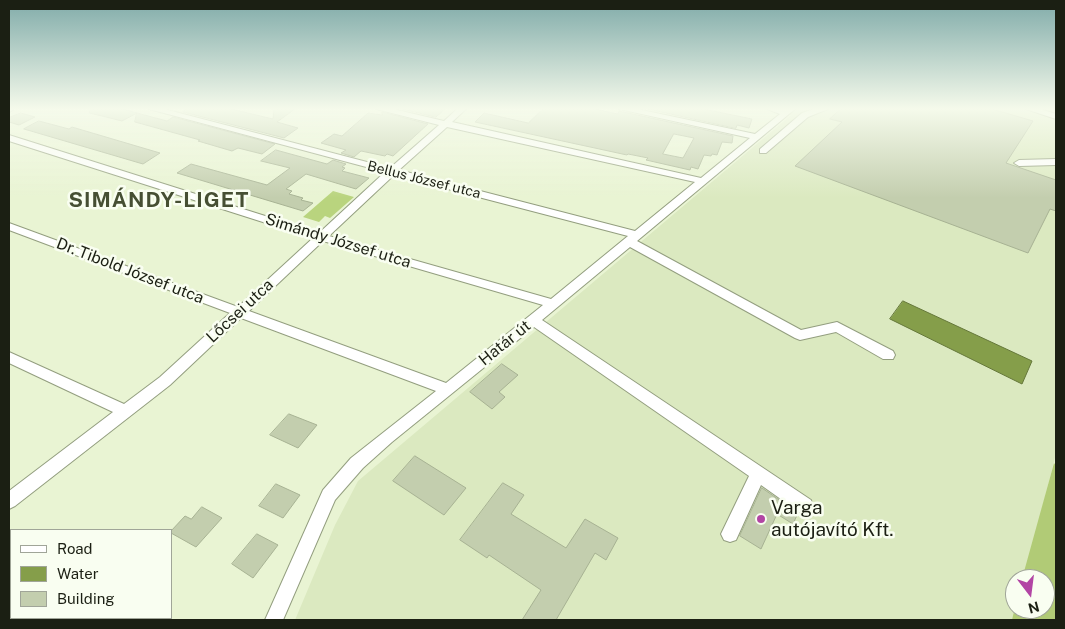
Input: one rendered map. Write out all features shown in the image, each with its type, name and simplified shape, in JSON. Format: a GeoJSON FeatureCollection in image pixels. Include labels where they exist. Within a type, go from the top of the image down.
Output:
{"type":"FeatureCollection","features":[{"type":"Feature","properties":{"kind":"street","name":"Simándy József utca"},"geometry":{"type":"LineString","coordinates":[[10,138],[320,237],[553,304]]}},
{"type":"Feature","properties":{"kind":"street","name":"Bellus József utca"},"geometry":{"type":"LineString","coordinates":[[262,138],[633,239],[800,335],[837,327],[888,355]]}},
{"type":"Feature","properties":{"kind":"street","name":"Lőcsei utca"},"geometry":{"type":"LineString","coordinates":[[9,501],[165,381],[429,138]]}},
{"type":"Feature","properties":{"kind":"street"},"geometry":{"type":"LineString","coordinates":[[510,138],[703,181]]}},
{"type":"Feature","properties":{"kind":"street","name":"Határ út"},"geometry":{"type":"LineString","coordinates":[[274,620],[329,495],[357,463],[755,138]]}},
{"type":"Feature","properties":{"kind":"street"},"geometry":{"type":"LineString","coordinates":[[763,151],[778,138]]}},
{"type":"Feature","properties":{"kind":"street"},"geometry":{"type":"LineString","coordinates":[[1020,163],[1056,162]]}},
{"type":"Feature","properties":{"kind":"street","name":"Dr. Tibold József utca"},"geometry":{"type":"LineString","coordinates":[[9,226],[448,390]]}},
{"type":"Feature","properties":{"kind":"street"},"geometry":{"type":"LineString","coordinates":[[533,320],[805,506]]}},
{"type":"Feature","properties":{"kind":"street"},"geometry":{"type":"LineString","coordinates":[[9,357],[127,412]]}},
{"type":"Feature","properties":{"kind":"street"},"geometry":{"type":"LineString","coordinates":[[730,534],[758,474]]}},
{"type":"Feature","properties":{"kind":"shaded area"},"geometry":{"type":"Polygon","coordinates":[[[763,138],[1056,138],[1056,454],[1027,569],[1005,569],[1005,619],[1013,620],[295,620],[335,525],[358,481],[763,138]]]}},
{"type":"Feature","properties":{"kind":"shaded area"},"geometry":{"type":"Polygon","coordinates":[[[333,191],[354,197],[330,218],[325,216],[319,222],[303,217],[333,191]]]}},
{"type":"Feature","properties":{"kind":"shaded area"},"geometry":{"type":"Polygon","coordinates":[[[1054,463],[1056,466],[1056,620],[1012,620],[1055,619],[1055,569],[1025,569],[1054,463]]]}},
{"type":"Feature","properties":{"kind":"water"},"geometry":{"type":"Polygon","coordinates":[[[903,301],[1032,361],[1022,384],[890,319],[903,301]]]}},
{"type":"Feature","properties":{"kind":"building"},"geometry":{"type":"Polygon","coordinates":[[[56,138],[110,138],[160,153],[143,164],[56,138]]]}},
{"type":"Feature","properties":{"kind":"building"},"geometry":{"type":"Polygon","coordinates":[[[194,138],[254,138],[275,144],[262,154],[238,148],[232,151],[198,141],[200,140],[194,138]]]}},
{"type":"Feature","properties":{"kind":"building"},"geometry":{"type":"Polygon","coordinates":[[[328,138],[412,138],[393,156],[361,151],[354,157],[341,153],[346,150],[321,143],[328,138]]]}},
{"type":"Feature","properties":{"kind":"building"},"geometry":{"type":"Polygon","coordinates":[[[550,138],[672,138],[663,154],[683,158],[694,138],[733,138],[732,143],[722,142],[717,155],[704,155],[698,169],[691,167],[690,170],[646,160],[648,158],[550,138]]]}},
{"type":"Feature","properties":{"kind":"building"},"geometry":{"type":"Polygon","coordinates":[[[825,138],[1022,138],[1006,163],[1056,180],[1056,211],[1050,209],[1028,253],[795,166],[825,138]]]}},
{"type":"Feature","properties":{"kind":"building"},"geometry":{"type":"Polygon","coordinates":[[[276,150],[327,164],[333,160],[346,164],[342,167],[345,168],[342,171],[369,178],[356,189],[306,174],[286,189],[292,191],[289,194],[313,203],[303,211],[177,173],[191,164],[267,185],[290,168],[261,161],[276,150]]]}},
{"type":"Feature","properties":{"kind":"building"},"geometry":{"type":"Polygon","coordinates":[[[502,364],[518,375],[499,392],[505,397],[492,409],[470,392],[502,364]]]}},
{"type":"Feature","properties":{"kind":"building"},"geometry":{"type":"Polygon","coordinates":[[[289,414],[317,425],[298,448],[270,435],[289,414]]]}},
{"type":"Feature","properties":{"kind":"building"},"geometry":{"type":"Polygon","coordinates":[[[415,456],[466,488],[444,515],[393,481],[415,456]]]}},
{"type":"Feature","properties":{"kind":"building"},"geometry":{"type":"Polygon","coordinates":[[[503,483],[524,495],[511,514],[566,548],[585,519],[618,538],[606,560],[595,553],[556,620],[522,620],[541,590],[489,555],[487,558],[460,540],[503,483]]]}},
{"type":"Feature","properties":{"kind":"building"},"geometry":{"type":"Polygon","coordinates":[[[276,484],[300,495],[283,518],[259,506],[276,484]]]}},
{"type":"Feature","properties":{"kind":"building","name":"Varga autójavító Kft."},"geometry":{"type":"Polygon","coordinates":[[[762,488],[798,513],[793,524],[777,514],[761,549],[740,536],[762,488]]]}},
{"type":"Feature","properties":{"kind":"building"},"geometry":{"type":"Polygon","coordinates":[[[202,507],[222,518],[196,547],[172,534],[172,530],[185,516],[191,519],[202,507]]]}},
{"type":"Feature","properties":{"kind":"building"},"geometry":{"type":"Polygon","coordinates":[[[257,534],[278,545],[253,578],[232,564],[257,534]]]}},
{"type":"Feature","properties":{"kind":"place","name":"Varga autójavító Kft."},"geometry":{"type":"Point","coordinates":[761,519]}},
{"type":"Feature","properties":{"kind":"district","name":"SIMÁNDY-LIGET"},"geometry":{"type":"Point","coordinates":[159,201]}}]}
